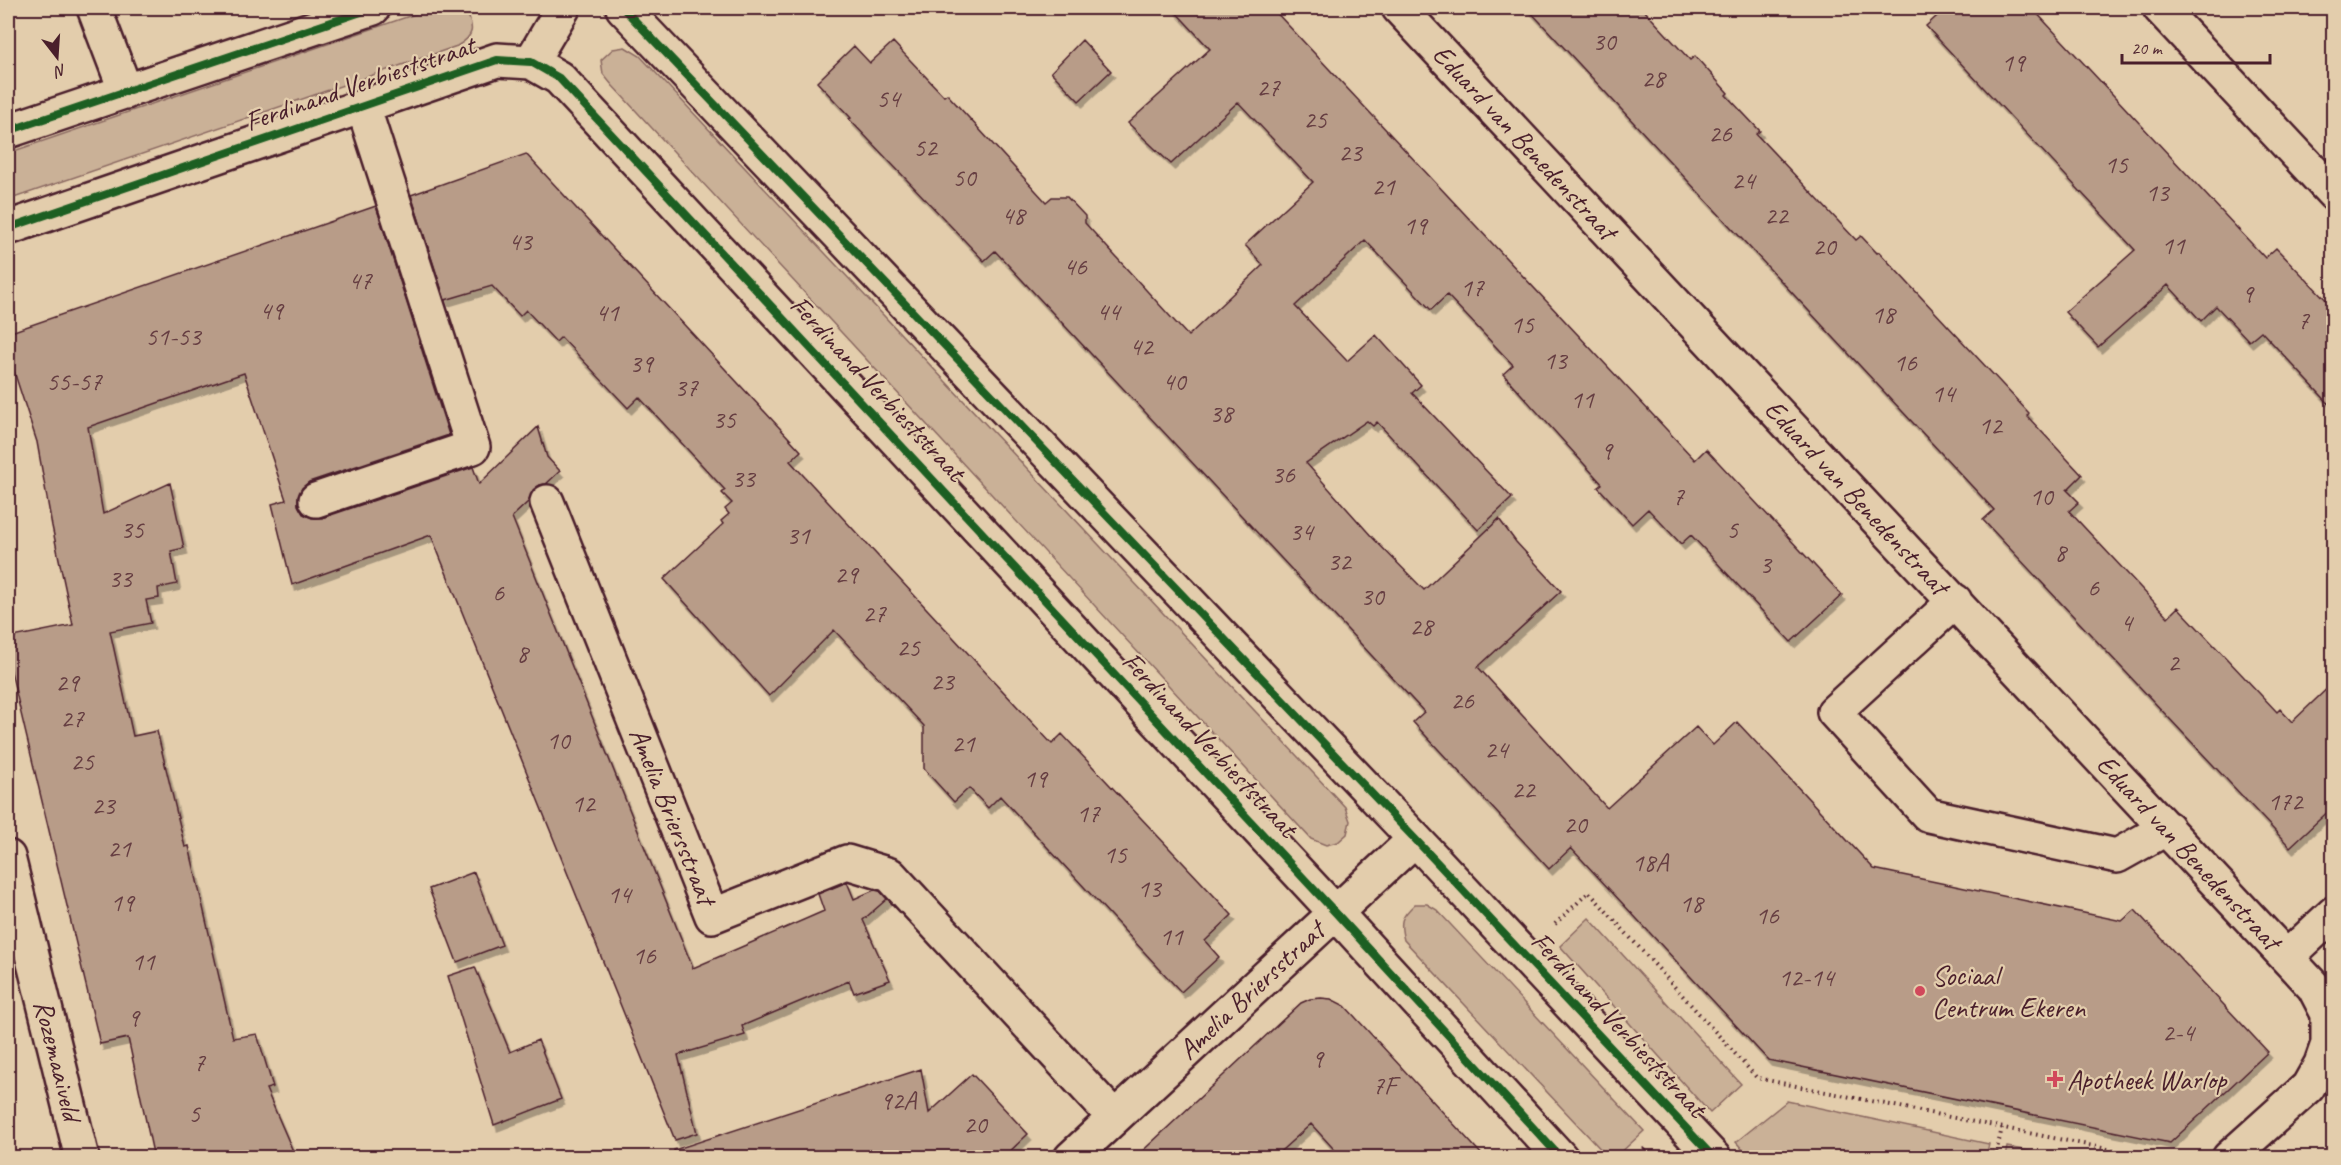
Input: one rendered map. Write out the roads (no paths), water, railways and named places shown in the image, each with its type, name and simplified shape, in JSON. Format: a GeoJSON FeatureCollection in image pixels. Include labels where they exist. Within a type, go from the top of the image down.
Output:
{"type":"FeatureCollection","features":[{"type":"Feature","properties":{"kind":"street"},"geometry":{"type":"LineString","coordinates":[[94,8],[126,92]]}},
{"type":"Feature","properties":{"kind":"street"},"geometry":{"type":"LineString","coordinates":[[8,131],[373,8]]}},
{"type":"Feature","properties":{"kind":"street"},"geometry":{"type":"LineString","coordinates":[[531,62],[563,8]]}},
{"type":"Feature","properties":{"kind":"street","name":"Ferdinand Verbieststraat"},"geometry":{"type":"LineString","coordinates":[[623,8],[1415,839],[1714,1158]]}},
{"type":"Feature","properties":{"kind":"street","name":"Eduard van Benedenstraat"},"geometry":{"type":"LineString","coordinates":[[1400,8],[2314,987],[2328,1014],[2328,1044],[2321,1064],[2308,1087],[2229,1158]]}},
{"type":"Feature","properties":{"kind":"street"},"geometry":{"type":"LineString","coordinates":[[2160,8],[2334,194]]}},
{"type":"Feature","properties":{"kind":"street","name":"Ferdinand Verbieststraat"},"geometry":{"type":"LineString","coordinates":[[8,228],[497,60],[531,62],[559,78],[1561,1158]]}},
{"type":"Feature","properties":{"kind":"street"},"geometry":{"type":"LineString","coordinates":[[316,500],[473,447],[363,106]]}},
{"type":"Feature","properties":{"kind":"street","name":"Amelia Briersstraat"},"geometry":{"type":"LineString","coordinates":[[547,502],[712,916],[847,862],[890,875],[1114,1117]]}},
{"type":"Feature","properties":{"kind":"street"},"geometry":{"type":"LineString","coordinates":[[1955,601],[1834,712],[1928,815],[2117,856],[2167,828]]}},
{"type":"Feature","properties":{"kind":"street","name":"Amelia Briersstraat"},"geometry":{"type":"LineString","coordinates":[[1071,1158],[1415,839]]}},
{"type":"Feature","properties":{"kind":"street","name":"Rozemaaiveld"},"geometry":{"type":"LineString","coordinates":[[8,857],[82,1158]]}},
{"type":"Feature","properties":{"kind":"street"},"geometry":{"type":"LineString","coordinates":[[2287,957],[2334,913]]}},
{"type":"Feature","properties":{"kind":"place","name":"Sociaal Centrum Ekeren"},"geometry":{"type":"Point","coordinates":[1920,991]}},
{"type":"Feature","properties":{"kind":"place","name":"Apotheek Warlop"},"geometry":{"type":"Point","coordinates":[2055,1079]}}]}
